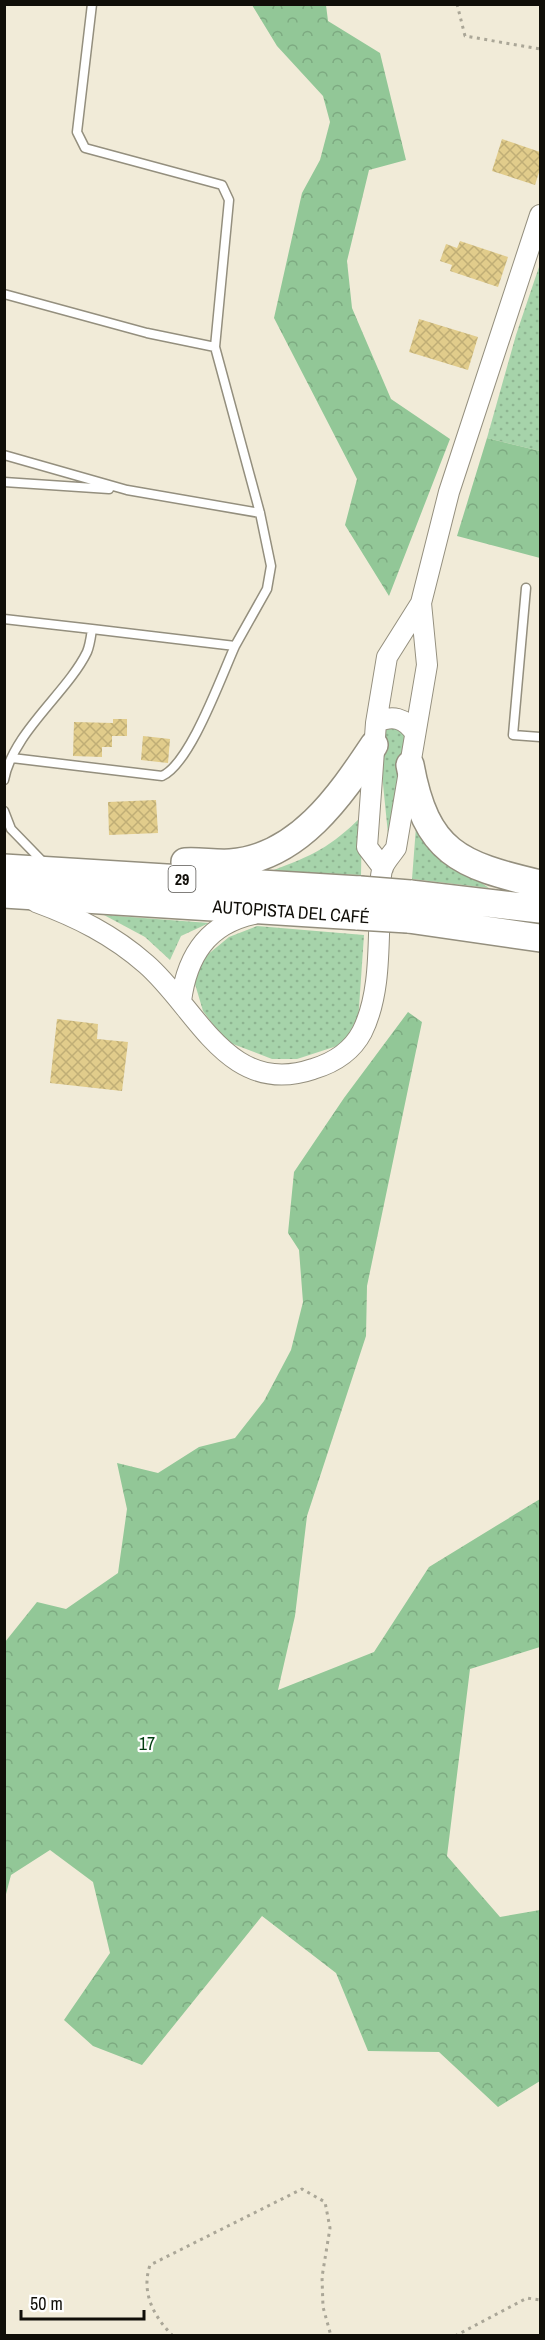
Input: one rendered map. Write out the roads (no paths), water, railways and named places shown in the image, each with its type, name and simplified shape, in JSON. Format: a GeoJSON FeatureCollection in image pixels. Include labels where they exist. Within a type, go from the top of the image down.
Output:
{"type":"FeatureCollection","features":[{"type":"Feature","properties":{"kind":"highway"},"geometry":{"type":"LineString","coordinates":[[157,878],[185,862],[232,863],[265,854],[290,841],[316,822],[337,799],[375,734]]}},
{"type":"Feature","properties":{"kind":"highway"},"geometry":{"type":"LineString","coordinates":[[410,765],[416,800],[429,826],[446,846],[469,863],[496,874],[540,884]]}},
{"type":"Feature","properties":{"kind":"highway","name":"AUTOPISTA DEL CAFÉ"},"geometry":{"type":"LineString","coordinates":[[4,868],[157,878],[359,903],[540,909]]}},
{"type":"Feature","properties":{"kind":"highway","name":"AUTOPISTA DEL CAFÉ"},"geometry":{"type":"LineString","coordinates":[[12,895],[274,911],[359,903]]}},
{"type":"Feature","properties":{"kind":"highway","name":"AUTOPISTA DEL CAFÉ"},"geometry":{"type":"LineString","coordinates":[[409,906],[540,938]]}},
{"type":"Feature","properties":{"kind":"street"},"geometry":{"type":"LineString","coordinates":[[383,868],[367,847],[375,734],[387,657],[421,603],[449,492],[540,215]]}},
{"type":"Feature","properties":{"kind":"street"},"geometry":{"type":"LineString","coordinates":[[12,895],[74,916],[109,934],[147,964],[181,1001],[212,1041],[232,1059],[256,1070],[282,1074],[310,1070],[335,1061],[357,1041],[370,1016],[375,985],[383,868],[396,848],[427,665],[421,603]]}},
{"type":"Feature","properties":{"kind":"street"},"geometry":{"type":"LineString","coordinates":[[375,734],[393,717],[402,720],[415,733]]}},
{"type":"Feature","properties":{"kind":"street"},"geometry":{"type":"LineString","coordinates":[[181,1001],[184,977],[194,955],[209,936],[228,922],[251,914],[274,911]]}},
{"type":"Feature","properties":{"kind":"lane"},"geometry":{"type":"LineString","coordinates":[[8,763],[162,776],[172,772],[185,756],[235,646],[267,589],[271,566],[260,513],[215,347],[229,200],[222,185],[85,148],[79,140],[77,132],[92,4]]}},
{"type":"Feature","properties":{"kind":"lane"},"geometry":{"type":"LineString","coordinates":[[4,294],[147,333],[215,347]]}},
{"type":"Feature","properties":{"kind":"lane"},"geometry":{"type":"LineString","coordinates":[[4,455],[127,490],[260,513]]}},
{"type":"Feature","properties":{"kind":"lane"},"geometry":{"type":"LineString","coordinates":[[4,482],[127,490]]}},
{"type":"Feature","properties":{"kind":"lane"},"geometry":{"type":"LineString","coordinates":[[526,588],[513,735],[540,737]]}},
{"type":"Feature","properties":{"kind":"lane"},"geometry":{"type":"LineString","coordinates":[[4,619],[235,646]]}},
{"type":"Feature","properties":{"kind":"lane"},"geometry":{"type":"LineString","coordinates":[[4,780],[8,763],[87,651],[92,629]]}},
{"type":"Feature","properties":{"kind":"lane"},"geometry":{"type":"LineString","coordinates":[[4,811],[11,829],[53,871]]}},
{"type":"Feature","properties":{"kind":"park label","name":"17"},"geometry":{"type":"Point","coordinates":[147,1744]}}]}
